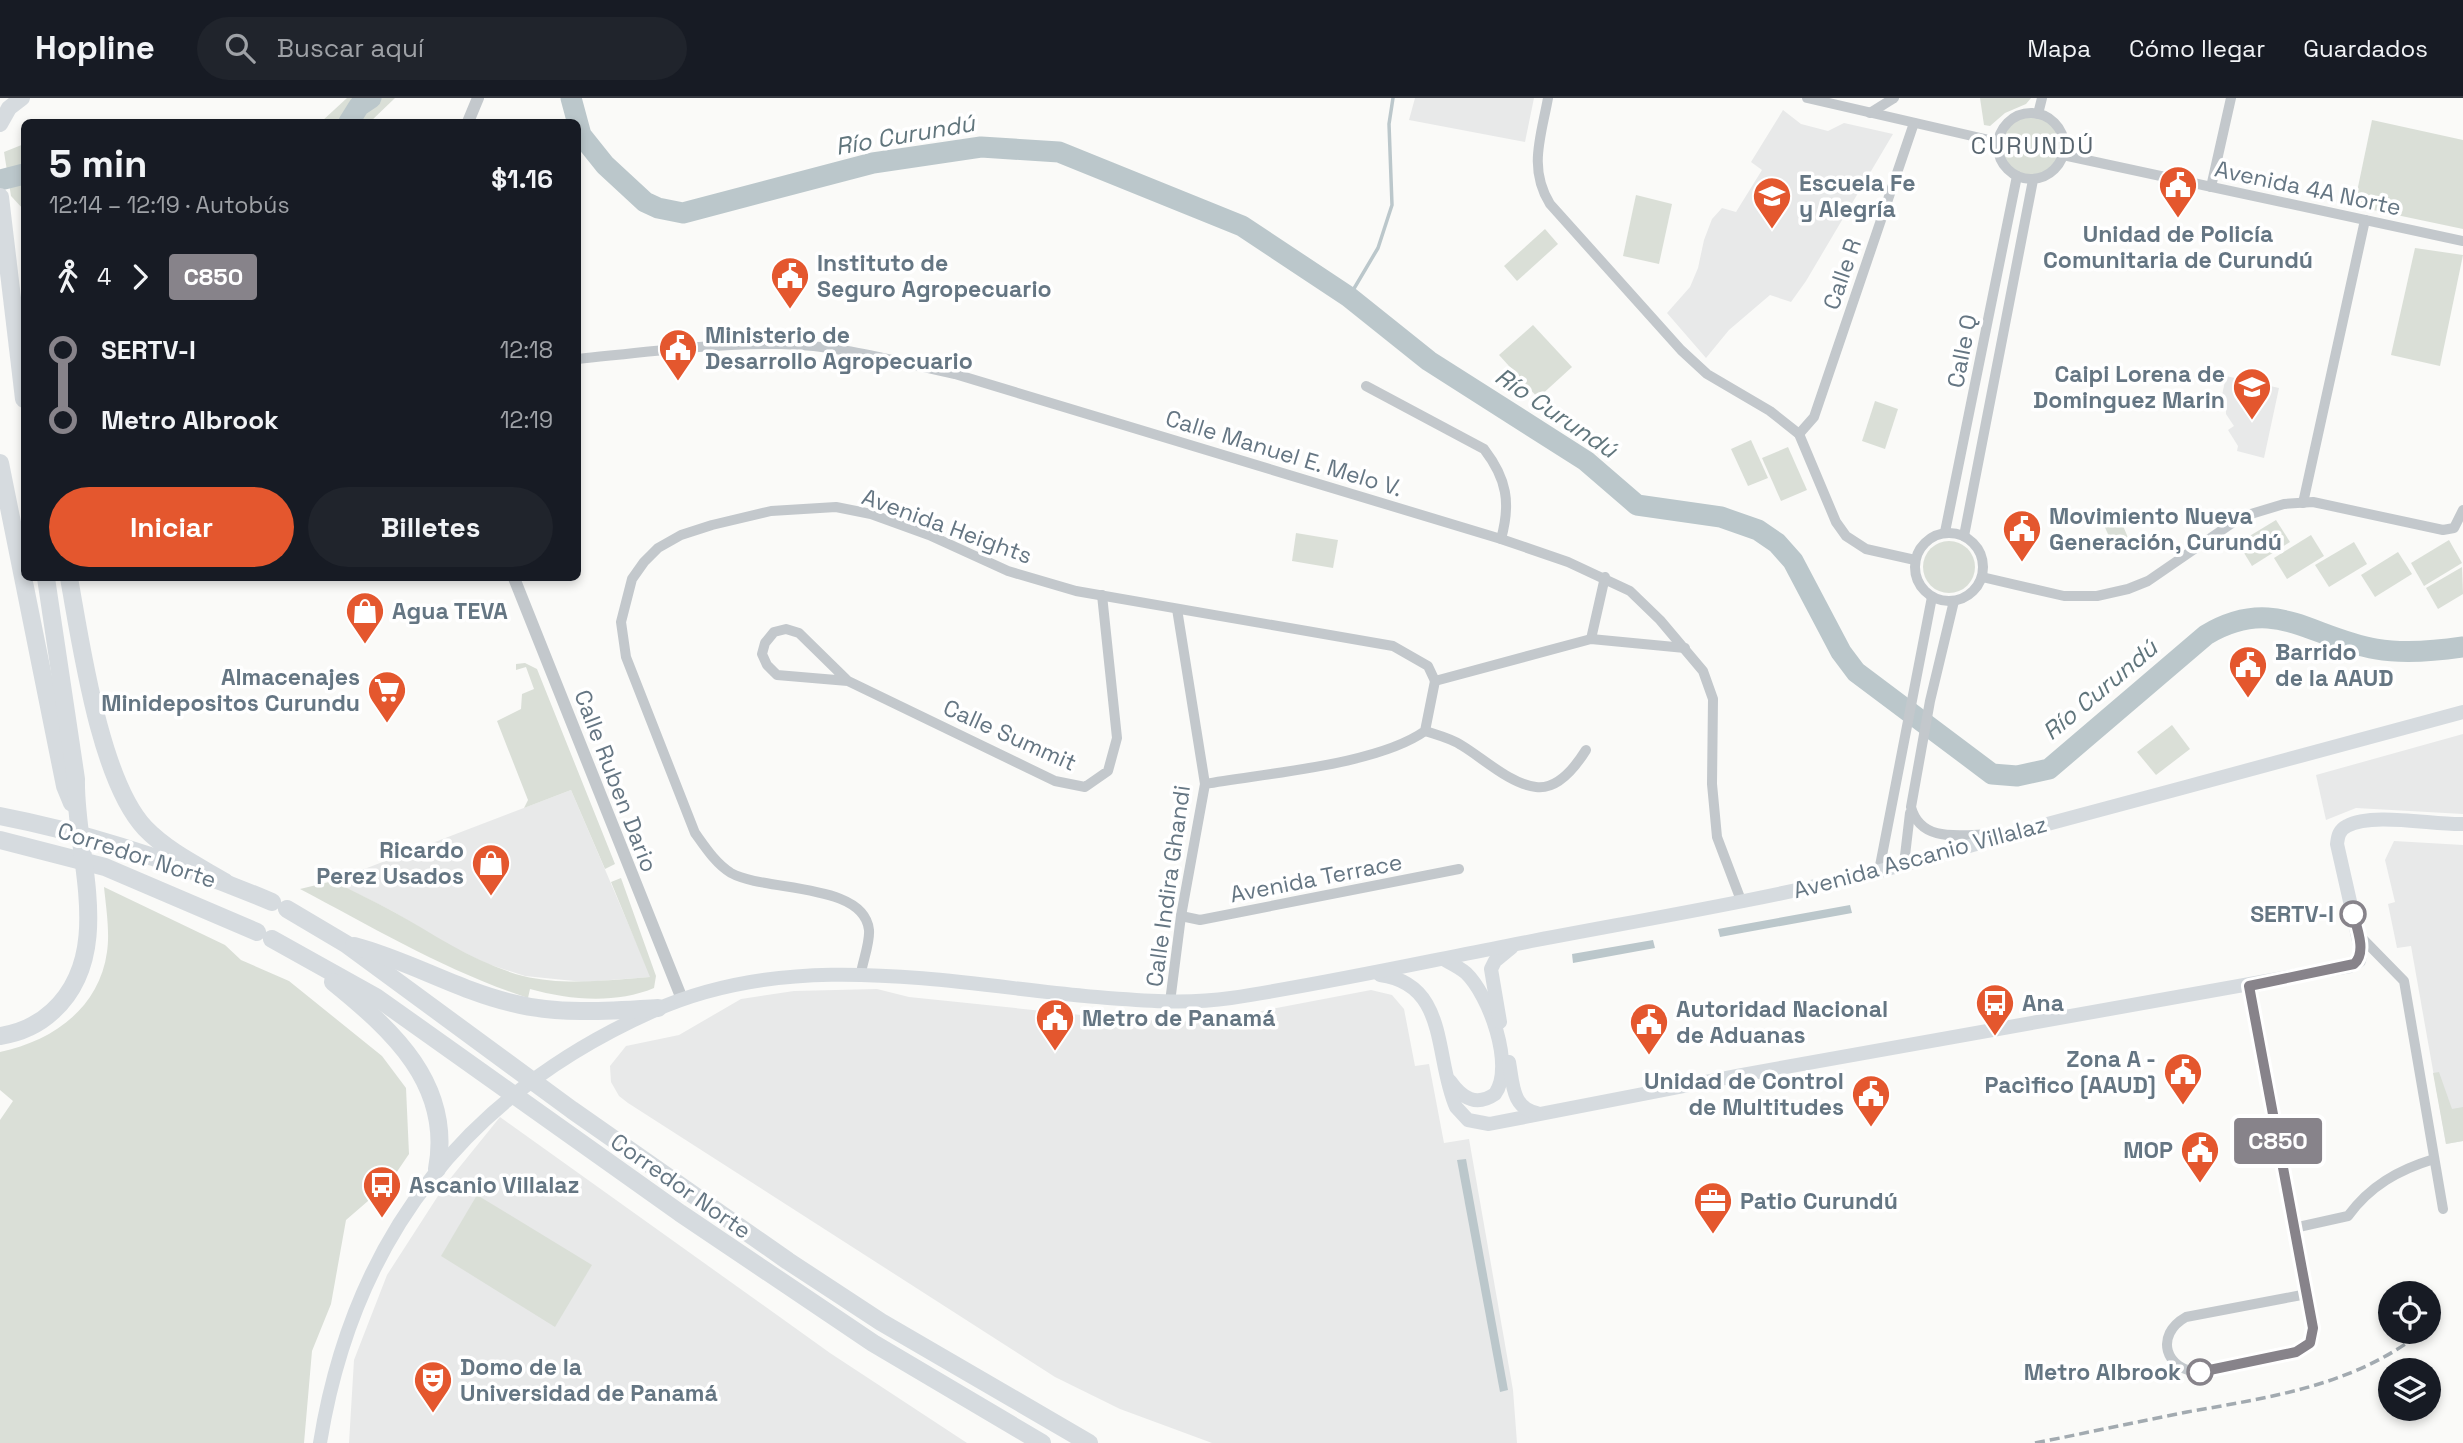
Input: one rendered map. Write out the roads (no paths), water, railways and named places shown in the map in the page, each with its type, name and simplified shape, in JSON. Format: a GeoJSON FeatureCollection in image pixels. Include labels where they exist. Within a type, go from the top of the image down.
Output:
{"type":"FeatureCollection","features":[{"type":"Feature","properties":{"kind":"highway"},"geometry":{"type":"LineString","coordinates":[[0,197],[21,374]]}},
{"type":"Feature","properties":{"kind":"highway"},"geometry":{"type":"LineString","coordinates":[[0,463],[21,567]]}},
{"type":"Feature","properties":{"kind":"highway"},"geometry":{"type":"LineString","coordinates":[[24,581],[65,786],[75,810]]}},
{"type":"Feature","properties":{"kind":"highway"},"geometry":{"type":"LineString","coordinates":[[0,1036],[27,1029],[58,1007],[73,985],[84,960],[89,920],[75,810],[76,779],[46,581]]}},
{"type":"Feature","properties":{"kind":"highway"},"geometry":{"type":"LineString","coordinates":[[70,581],[85,660],[120,791],[146,828],[165,845],[225,882]]}},
{"type":"Feature","properties":{"kind":"highway","name":"Corredor Norte"},"geometry":{"type":"LineString","coordinates":[[0,816],[97,840],[225,882],[280,905],[346,944],[572,1110],[881,1322],[1089,1443]]}},
{"type":"Feature","properties":{"kind":"highway","name":"Corredor Norte"},"geometry":{"type":"LineString","coordinates":[[3,843],[38,849],[105,867],[264,935],[376,997],[680,1213],[862,1336],[1042,1443]]}},
{"type":"Feature","properties":{"kind":"highway"},"geometry":{"type":"LineString","coordinates":[[346,944],[385,954],[485,995],[523,1005],[579,1010],[658,1008]]}},
{"type":"Feature","properties":{"kind":"highway"},"geometry":{"type":"LineString","coordinates":[[297,954],[379,1019],[412,1058],[435,1112],[440,1146],[437,1169]]}},
{"type":"Feature","properties":{"kind":"highway"},"geometry":{"type":"LineString","coordinates":[[0,1028],[27,1029]]}},
{"type":"Feature","properties":{"kind":"main road"},"geometry":{"type":"LineString","coordinates":[[0,124],[9,108],[22,98]]}},
{"type":"Feature","properties":{"kind":"main road","name":"Avenida Ascanio Villalaz"},"geometry":{"type":"LineString","coordinates":[[320,1443],[326,1407],[350,1321],[408,1212],[459,1142],[503,1100],[600,1037],[682,999],[737,984],[799,974],[861,972],[1170,1002],[1226,999],[1371,975],[1516,944],[1742,903],[1880,871],[2460,712]]}},
{"type":"Feature","properties":{"kind":"main road","name":"Avenida Ascanio Villalaz"},"geometry":{"type":"LineString","coordinates":[[1371,975],[1402,981],[1425,998],[1456,1107],[1471,1122],[1489,1124],[2352,966],[2359,961],[2361,950],[2337,844],[2342,830],[2353,824],[2377,821],[2463,824]]}},
{"type":"Feature","properties":{"kind":"main road"},"geometry":{"type":"LineString","coordinates":[[1516,944],[1495,961],[1492,980],[1516,1099],[1524,1109],[1539,1114]]}},
{"type":"Feature","properties":{"kind":"main road"},"geometry":{"type":"LineString","coordinates":[[1443,959],[1466,974],[1487,1006],[1497,1038],[1503,1073],[1494,1094],[1476,1101],[1461,1095],[1447,1076]]}},
{"type":"Feature","properties":{"kind":"street"},"geometry":{"type":"LineString","coordinates":[[469,119],[478,98]]}},
{"type":"Feature","properties":{"kind":"street"},"geometry":{"type":"LineString","coordinates":[[1548,98],[1537,158],[1537,178],[1550,204],[1681,350],[1711,377],[1770,411],[1799,434],[1836,522],[1846,536],[1866,549],[1915,561]]}},
{"type":"Feature","properties":{"kind":"street"},"geometry":{"type":"LineString","coordinates":[[1807,98],[1998,142]]}},
{"type":"Feature","properties":{"kind":"street"},"geometry":{"type":"LineString","coordinates":[[1870,113],[1894,98]]}},
{"type":"Feature","properties":{"kind":"street"},"geometry":{"type":"LineString","coordinates":[[2038,114],[2042,98]]}},
{"type":"Feature","properties":{"kind":"street"},"geometry":{"type":"LineString","coordinates":[[2211,187],[2231,98]]}},
{"type":"Feature","properties":{"kind":"street"},"geometry":{"type":"LineString","coordinates":[[2038,114],[2046,116],[2060,129],[2063,155],[2054,171],[2033,180],[2017,176],[2003,164],[1998,142],[2004,127],[2014,118],[2038,114]]}},
{"type":"Feature","properties":{"kind":"street","name":"Calle R"},"geometry":{"type":"LineString","coordinates":[[1799,434],[1814,416],[1914,123]]}},
{"type":"Feature","properties":{"kind":"street","name":"Avenida 4A Norte"},"geometry":{"type":"LineString","coordinates":[[2063,155],[2463,241]]}},
{"type":"Feature","properties":{"kind":"street","name":"Calle Q"},"geometry":{"type":"LineString","coordinates":[[1945,532],[2017,176]]}},
{"type":"Feature","properties":{"kind":"street","name":"Calle Q"},"geometry":{"type":"LineString","coordinates":[[1964,536],[2033,180]]}},
{"type":"Feature","properties":{"kind":"street"},"geometry":{"type":"LineString","coordinates":[[2303,503],[2365,220]]}},
{"type":"Feature","properties":{"kind":"street","name":"Calle Manuel E. Melo V."},"geometry":{"type":"LineString","coordinates":[[581,359],[689,347],[783,344],[870,356],[955,374],[1501,539],[1605,577],[1630,591],[1685,648],[1703,671],[1713,699],[1712,784],[1717,837],[1742,903]]}},
{"type":"Feature","properties":{"kind":"street"},"geometry":{"type":"LineString","coordinates":[[1366,386],[1484,449],[1497,466],[1505,485],[1508,516],[1501,539]]}},
{"type":"Feature","properties":{"kind":"street"},"geometry":{"type":"LineString","coordinates":[[1982,577],[2064,596],[2097,596],[2148,581],[2241,517],[2284,504],[2303,503],[2367,512],[2443,530],[2454,528],[2463,510]]}},
{"type":"Feature","properties":{"kind":"street","name":"Avenida Heights"},"geometry":{"type":"LineString","coordinates":[[861,972],[869,929],[860,910],[833,895],[758,883],[730,872],[709,853],[695,833],[626,657],[621,622],[632,579],[658,548],[681,535],[771,511],[836,508],[871,514],[929,535],[1008,571],[1102,595],[1393,646],[1428,666],[1436,681]]}},
{"type":"Feature","properties":{"kind":"street"},"geometry":{"type":"LineString","coordinates":[[1945,532],[1964,536],[1972,541],[1982,558],[1982,577],[1974,590],[1954,601],[1932,597],[1917,581],[1915,561],[1929,538],[1945,532]]}},
{"type":"Feature","properties":{"kind":"street"},"geometry":{"type":"LineString","coordinates":[[1591,639],[1605,577]]}},
{"type":"Feature","properties":{"kind":"street","name":"Calle Ruben Dario"},"geometry":{"type":"LineString","coordinates":[[514,581],[682,999]]}},
{"type":"Feature","properties":{"kind":"street","name":"Calle Summit"},"geometry":{"type":"LineString","coordinates":[[848,681],[1055,781],[1085,787],[1108,771],[1117,738],[1102,595]]}},
{"type":"Feature","properties":{"kind":"street"},"geometry":{"type":"LineString","coordinates":[[1880,871],[1932,597]]}},
{"type":"Feature","properties":{"kind":"street"},"geometry":{"type":"LineString","coordinates":[[1904,864],[1921,747],[1954,601]]}},
{"type":"Feature","properties":{"kind":"street","name":"Calle Indira Ghandi"},"geometry":{"type":"LineString","coordinates":[[1170,1002],[1181,916],[1205,784],[1177,609]]}},
{"type":"Feature","properties":{"kind":"street"},"geometry":{"type":"LineString","coordinates":[[786,629],[799,633],[848,681],[777,675],[767,665],[762,654],[765,643],[774,632],[786,629]]}},
{"type":"Feature","properties":{"kind":"street"},"geometry":{"type":"LineString","coordinates":[[1205,784],[1378,754],[1407,744],[1425,731],[1436,681],[1591,639],[1685,648]]}},
{"type":"Feature","properties":{"kind":"street"},"geometry":{"type":"LineString","coordinates":[[1425,731],[1457,743],[1520,782],[1538,788],[1558,782],[1576,765],[1586,750]]}},
{"type":"Feature","properties":{"kind":"street"},"geometry":{"type":"LineString","coordinates":[[1911,807],[1915,822],[1924,830],[1943,834],[2011,834]]}},
{"type":"Feature","properties":{"kind":"street","name":"Avenida Terrace"},"geometry":{"type":"LineString","coordinates":[[1181,916],[1200,920],[1460,869]]}},
{"type":"Feature","properties":{"kind":"street"},"geometry":{"type":"LineString","coordinates":[[2357,933],[2404,981],[2443,1209]]}},
{"type":"Feature","properties":{"kind":"street"},"geometry":{"type":"LineString","coordinates":[[2249,986],[2313,1328],[2310,1343],[2296,1352],[2200,1372],[2185,1372],[2175,1364],[2167,1350],[2168,1335],[2175,1324],[2186,1317],[2306,1294]]}},
{"type":"Feature","properties":{"kind":"street"},"geometry":{"type":"LineString","coordinates":[[2294,1228],[2348,1216],[2367,1191],[2384,1184],[2407,1167],[2434,1159]]}},
{"type":"Feature","properties":{"kind":"waterway","name":"Río Curundú"},"geometry":{"type":"LineString","coordinates":[[351,119],[359,106],[371,98]]}},
{"type":"Feature","properties":{"kind":"waterway","name":"Río Curundú"},"geometry":{"type":"LineString","coordinates":[[571,98],[577,119]]}},
{"type":"Feature","properties":{"kind":"waterway"},"geometry":{"type":"LineString","coordinates":[[1349,297],[1378,248],[1392,205],[1389,124],[1393,98]]}},
{"type":"Feature","properties":{"kind":"waterway","name":"Río Curundú"},"geometry":{"type":"LineString","coordinates":[[581,135],[605,165],[645,202],[658,208],[683,213],[873,163],[981,147],[1059,152],[1242,226],[1349,297],[1429,361],[1586,461],[1637,505],[1721,517],[1758,530],[1777,543],[1793,561],[1841,652],[1856,672],[1992,774],[2017,776],[2049,769],[2206,635],[2230,623],[2252,618],[2292,622],[2353,644],[2387,651],[2463,647]]}},
{"type":"Feature","properties":{"kind":"waterway","name":"Río Curundú"},"geometry":{"type":"LineString","coordinates":[[0,180],[21,175]]}},
{"type":"Feature","properties":{"kind":"railway"},"geometry":{"type":"LineString","coordinates":[[2035,1443],[2310,1387],[2368,1365],[2405,1344]]}},
{"type":"Feature","properties":{"kind":"place","name":"Unidad de Policía Comunitaria de Curundú"},"geometry":{"type":"Point","coordinates":[2178,219]}},
{"type":"Feature","properties":{"kind":"place","name":"Escuela Fe y Alegría"},"geometry":{"type":"Point","coordinates":[1772,230]}},
{"type":"Feature","properties":{"kind":"place","name":"Instituto de Seguro Agropecuario"},"geometry":{"type":"Point","coordinates":[790,310]}},
{"type":"Feature","properties":{"kind":"place","name":"Ministerio de Desarrollo Agropecuario"},"geometry":{"type":"Point","coordinates":[678,382]}},
{"type":"Feature","properties":{"kind":"place","name":"Caipi Lorena de Dominguez Marin"},"geometry":{"type":"Point","coordinates":[2252,421]}},
{"type":"Feature","properties":{"kind":"place","name":"Movimiento Nueva Generación, Curundú"},"geometry":{"type":"Point","coordinates":[2022,563]}},
{"type":"Feature","properties":{"kind":"place","name":"Agua TEVA"},"geometry":{"type":"Point","coordinates":[365,645]}},
{"type":"Feature","properties":{"kind":"place","name":"Barrido de la AAUD"},"geometry":{"type":"Point","coordinates":[2248,699]}},
{"type":"Feature","properties":{"kind":"place","name":"Almacenajes Minidepositos Curundu"},"geometry":{"type":"Point","coordinates":[387,724]}},
{"type":"Feature","properties":{"kind":"place","name":"Ricardo Perez Usados"},"geometry":{"type":"Point","coordinates":[491,897]}},
{"type":"Feature","properties":{"kind":"place","name":"SERTV-I"},"geometry":{"type":"Point","coordinates":[2353,914]}},
{"type":"Feature","properties":{"kind":"place","name":"Ana"},"geometry":{"type":"Point","coordinates":[1995,1037]}},
{"type":"Feature","properties":{"kind":"place","name":"Metro de Panamá"},"geometry":{"type":"Point","coordinates":[1055,1052]}},
{"type":"Feature","properties":{"kind":"place","name":"Autoridad Nacional de Aduanas"},"geometry":{"type":"Point","coordinates":[1649,1056]}},
{"type":"Feature","properties":{"kind":"place","name":"Zona A - Pacìfico [AAUD]"},"geometry":{"type":"Point","coordinates":[2183,1106]}},
{"type":"Feature","properties":{"kind":"place","name":"Unidad de Control de Multitudes"},"geometry":{"type":"Point","coordinates":[1871,1128]}},
{"type":"Feature","properties":{"kind":"place","name":"MOP"},"geometry":{"type":"Point","coordinates":[2200,1184]}},
{"type":"Feature","properties":{"kind":"place","name":"Ascanio Villalaz"},"geometry":{"type":"Point","coordinates":[382,1219]}},
{"type":"Feature","properties":{"kind":"place","name":"Patio Curundú"},"geometry":{"type":"Point","coordinates":[1713,1235]}},
{"type":"Feature","properties":{"kind":"place","name":"Metro Albrook"},"geometry":{"type":"Point","coordinates":[2200,1372]}},
{"type":"Feature","properties":{"kind":"place","name":"Domo de la Universidad de Panamá"},"geometry":{"type":"Point","coordinates":[433,1414]}},
{"type":"Feature","properties":{"kind":"district","name":"CURUNDÚ"},"geometry":{"type":"Point","coordinates":[2033,146]}}]}
